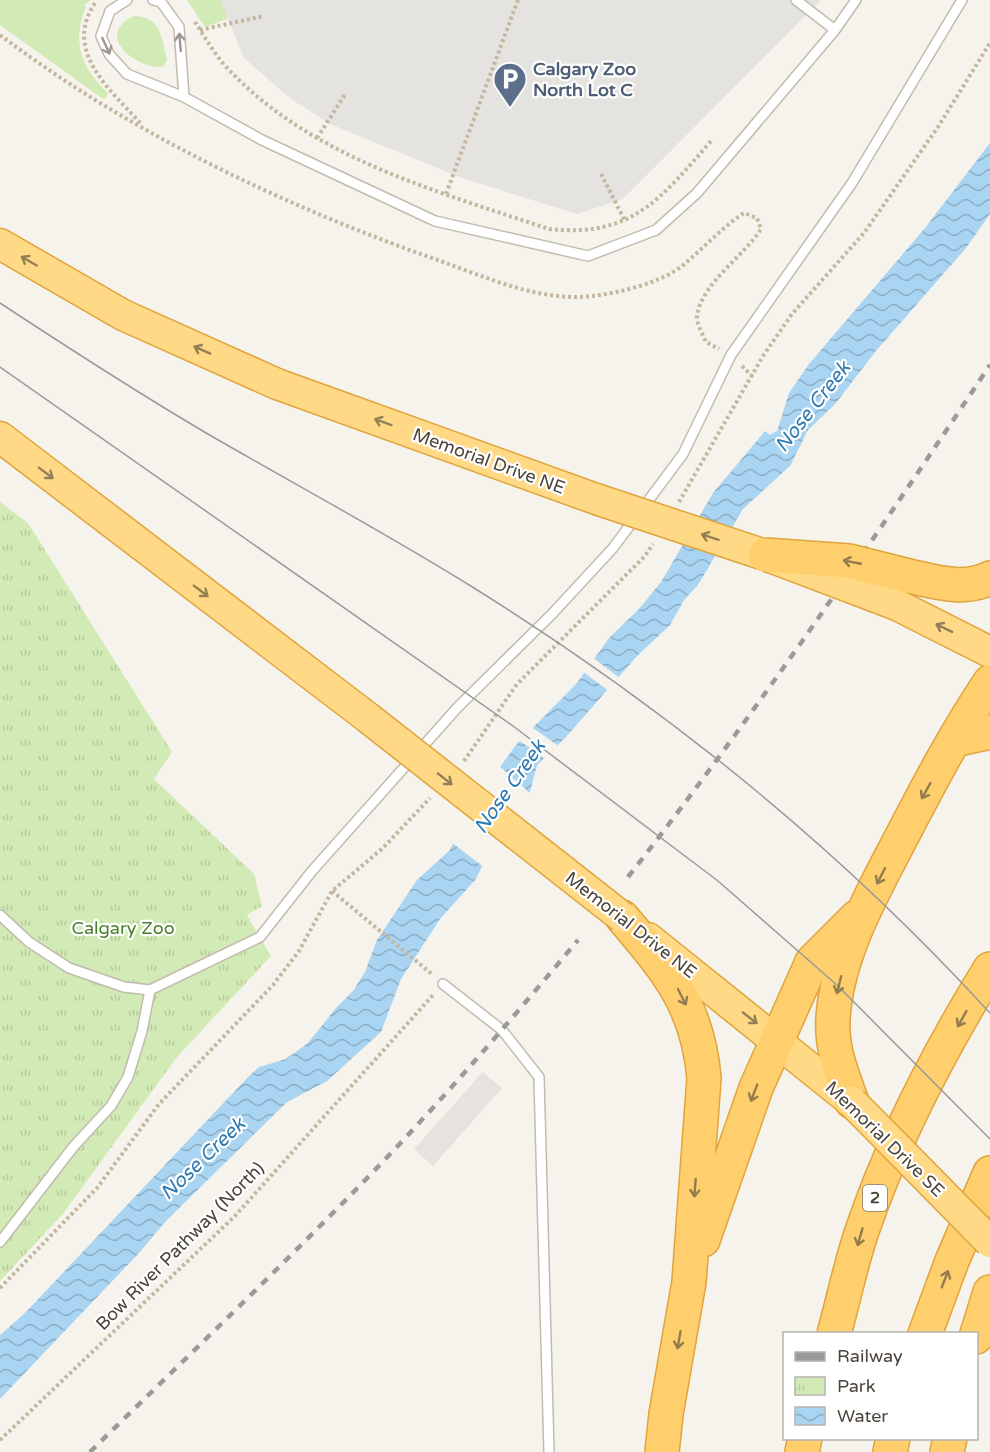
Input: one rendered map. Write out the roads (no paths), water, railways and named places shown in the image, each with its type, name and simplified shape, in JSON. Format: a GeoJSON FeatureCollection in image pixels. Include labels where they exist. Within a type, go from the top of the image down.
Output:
{"type":"FeatureCollection","features":[{"type":"Feature","properties":{"kind":"highway","name":"Memorial Drive NE"},"geometry":{"type":"LineString","coordinates":[[0,244],[123,315],[277,384],[596,499],[765,555]]}},
{"type":"Feature","properties":{"kind":"highway","name":"Memorial Drive NE"},"geometry":{"type":"LineString","coordinates":[[0,436],[367,717],[777,1040]]}},
{"type":"Feature","properties":{"kind":"highway"},"geometry":{"type":"LineString","coordinates":[[765,555],[849,561],[903,590],[990,652]]}},
{"type":"Feature","properties":{"kind":"highway"},"geometry":{"type":"LineString","coordinates":[[903,590],[980,583],[990,578]]}},
{"type":"Feature","properties":{"kind":"highway"},"geometry":{"type":"LineString","coordinates":[[852,1102],[834,1053],[833,1019],[838,986],[865,910],[954,740],[990,682]]}},
{"type":"Feature","properties":{"kind":"highway"},"geometry":{"type":"LineString","coordinates":[[954,740],[990,732]]}},
{"type":"Feature","properties":{"kind":"highway"},"geometry":{"type":"LineString","coordinates":[[689,1282],[734,1149],[777,1040],[812,962],[865,910]]}},
{"type":"Feature","properties":{"kind":"highway"},"geometry":{"type":"LineString","coordinates":[[622,917],[660,961],[684,998],[702,1048],[704,1078],[689,1282],[666,1414],[662,1452]]}},
{"type":"Feature","properties":{"kind":"highway","name":"2"},"geometry":{"type":"LineString","coordinates":[[835,1332],[863,1228],[934,1068],[990,969]]}},
{"type":"Feature","properties":{"kind":"highway","name":"Memorial Drive SE"},"geometry":{"type":"LineString","coordinates":[[777,1040],[852,1102],[990,1242]]}},
{"type":"Feature","properties":{"kind":"highway"},"geometry":{"type":"LineString","coordinates":[[926,1332],[951,1262],[990,1173]]}},
{"type":"Feature","properties":{"kind":"highway"},"geometry":{"type":"LineString","coordinates":[[978,1332],[990,1293]]}},
{"type":"Feature","properties":{"kind":"lane"},"geometry":{"type":"LineString","coordinates":[[127,0],[110,11],[101,36],[109,54],[127,74],[184,97],[261,140],[435,221],[588,256],[656,230],[697,193],[835,30],[856,0]]}},
{"type":"Feature","properties":{"kind":"lane"},"geometry":{"type":"LineString","coordinates":[[153,0],[161,2],[179,27],[184,97]]}},
{"type":"Feature","properties":{"kind":"lane"},"geometry":{"type":"LineString","coordinates":[[796,0],[835,30]]}},
{"type":"Feature","properties":{"kind":"lane"},"geometry":{"type":"LineString","coordinates":[[0,915],[28,942],[69,968],[124,987],[150,990],[260,937],[312,871],[457,708],[553,613],[613,548],[683,454],[730,355],[852,183],[962,0]]}},
{"type":"Feature","properties":{"kind":"lane"},"geometry":{"type":"LineString","coordinates":[[443,984],[502,1030],[539,1077],[549,1452]]}},
{"type":"Feature","properties":{"kind":"lane"},"geometry":{"type":"LineString","coordinates":[[0,1242],[74,1146],[111,1106],[128,1077],[142,1031],[150,990]]}},
{"type":"Feature","properties":{"kind":"water","name":"Nose Creek"},"geometry":{"type":"Polygon","coordinates":[[[990,143],[990,214],[966,248],[875,352],[836,403],[808,430],[790,466],[743,509],[698,585],[684,600],[670,625],[638,655],[565,738],[537,765],[526,807],[484,862],[476,879],[440,919],[401,979],[381,1032],[327,1081],[287,1102],[165,1222],[139,1253],[0,1399],[0,1335],[25,1313],[250,1075],[259,1067],[286,1059],[308,1043],[353,991],[365,972],[377,940],[417,880],[449,851],[489,782],[516,745],[577,683],[609,638],[639,609],[661,582],[713,493],[765,431],[770,435],[777,431],[789,393],[809,364],[925,228],[990,143]]]}},
{"type":"Feature","properties":{"kind":"tram line"},"geometry":{"type":"LineString","coordinates":[[0,303],[186,421],[442,568],[544,633],[613,681],[747,783],[811,838],[933,952],[990,1013]]}},
{"type":"Feature","properties":{"kind":"tram line"},"geometry":{"type":"LineString","coordinates":[[0,367],[513,726],[718,881],[838,986],[990,1139]]}},
{"type":"Feature","properties":{"kind":"railway"},"geometry":{"type":"LineString","coordinates":[[628,877],[769,688],[990,365]]}},
{"type":"Feature","properties":{"kind":"railway"},"geometry":{"type":"LineString","coordinates":[[90,1452],[374,1171],[427,1115],[578,940]]}},
{"type":"Feature","properties":{"kind":"place","name":"Calgary Zoo North Lot C"},"geometry":{"type":"Point","coordinates":[510,108]}},
{"type":"Feature","properties":{"kind":"park label","name":"Calgary Zoo"},"geometry":{"type":"Point","coordinates":[123,928]}}]}
